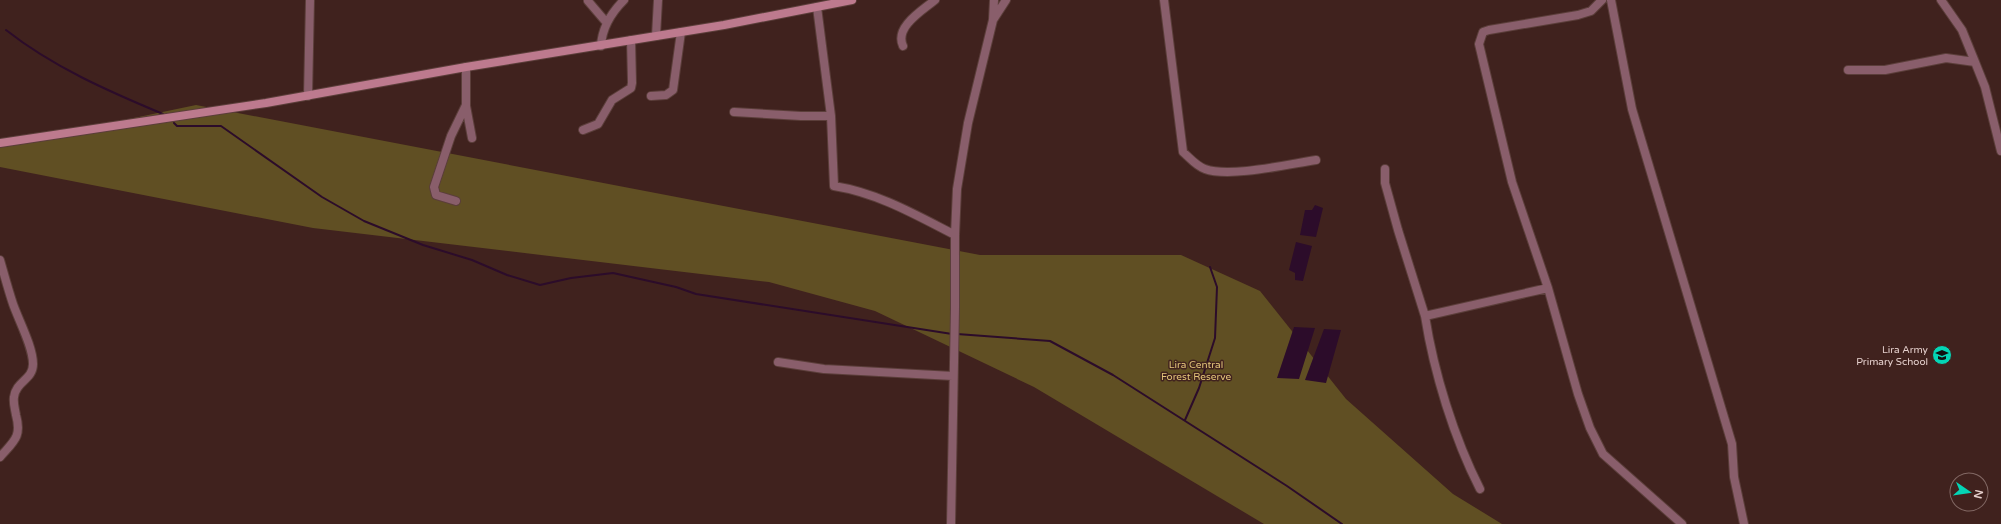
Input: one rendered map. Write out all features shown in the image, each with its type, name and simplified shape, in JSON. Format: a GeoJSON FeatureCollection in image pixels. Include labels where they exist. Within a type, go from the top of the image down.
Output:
{"type":"FeatureCollection","features":[{"type":"Feature","properties":{"kind":"street"},"geometry":{"type":"LineString","coordinates":[[308,96],[310,0]]}},
{"type":"Feature","properties":{"kind":"street"},"geometry":{"type":"LineString","coordinates":[[601,46],[606,22],[624,0]]}},
{"type":"Feature","properties":{"kind":"street"},"geometry":{"type":"LineString","coordinates":[[656,36],[658,0]]}},
{"type":"Feature","properties":{"kind":"street"},"geometry":{"type":"LineString","coordinates":[[0,144],[177,118],[308,96],[466,67],[681,32],[852,0]]}},
{"type":"Feature","properties":{"kind":"street"},"geometry":{"type":"LineString","coordinates":[[903,46],[902,36],[908,23],[935,0]]}},
{"type":"Feature","properties":{"kind":"street"},"geometry":{"type":"LineString","coordinates":[[951,524],[954,235],[957,189],[964,146],[993,20],[994,0]]}},
{"type":"Feature","properties":{"kind":"street"},"geometry":{"type":"LineString","coordinates":[[993,20],[1006,0]]}},
{"type":"Feature","properties":{"kind":"street"},"geometry":{"type":"LineString","coordinates":[[1164,0],[1184,152],[1196,164],[1216,171],[1242,170],[1316,160]]}},
{"type":"Feature","properties":{"kind":"street"},"geometry":{"type":"LineString","coordinates":[[1602,0],[1591,11],[1578,15],[1488,30],[1483,32],[1479,44],[1512,182],[1548,288],[1578,394],[1590,428],[1599,448],[1607,458],[1682,524]]}},
{"type":"Feature","properties":{"kind":"street"},"geometry":{"type":"LineString","coordinates":[[1611,0],[1632,109],[1732,444],[1734,476],[1744,524]]}},
{"type":"Feature","properties":{"kind":"street"},"geometry":{"type":"LineString","coordinates":[[1941,0],[1962,30],[1985,87],[2001,151]]}},
{"type":"Feature","properties":{"kind":"street"},"geometry":{"type":"LineString","coordinates":[[588,1],[606,22]]}},
{"type":"Feature","properties":{"kind":"street"},"geometry":{"type":"LineString","coordinates":[[817,7],[831,116],[834,186],[865,194],[896,205],[954,235]]}},
{"type":"Feature","properties":{"kind":"street"},"geometry":{"type":"LineString","coordinates":[[651,96],[666,95],[673,90],[681,32]]}},
{"type":"Feature","properties":{"kind":"street"},"geometry":{"type":"LineString","coordinates":[[583,130],[598,124],[612,100],[628,91],[632,86],[631,40]]}},
{"type":"Feature","properties":{"kind":"street"},"geometry":{"type":"LineString","coordinates":[[1848,70],[1885,70],[1946,58],[1975,62]]}},
{"type":"Feature","properties":{"kind":"street"},"geometry":{"type":"LineString","coordinates":[[466,67],[466,105],[472,138]]}},
{"type":"Feature","properties":{"kind":"street"},"geometry":{"type":"LineString","coordinates":[[456,201],[436,195],[434,187],[451,136],[466,105]]}},
{"type":"Feature","properties":{"kind":"street"},"geometry":{"type":"LineString","coordinates":[[734,112],[831,116]]}},
{"type":"Feature","properties":{"kind":"street"},"geometry":{"type":"LineString","coordinates":[[1384,169],[1385,183],[1396,224],[1425,316],[1428,335],[1455,435],[1480,489]]}},
{"type":"Feature","properties":{"kind":"street"},"geometry":{"type":"LineString","coordinates":[[0,260],[12,302],[32,354],[33,364],[29,376],[19,384],[15,390],[14,406],[19,432],[16,439],[0,457]]}},
{"type":"Feature","properties":{"kind":"street"},"geometry":{"type":"LineString","coordinates":[[1425,316],[1548,288]]}},
{"type":"Feature","properties":{"kind":"street"},"geometry":{"type":"LineString","coordinates":[[778,362],[824,369],[953,376]]}},
{"type":"Feature","properties":{"kind":"green space","name":"Lira Central Forest Reserve"},"geometry":{"type":"Polygon","coordinates":[[[196,105],[980,255],[1181,255],[1260,291],[1346,399],[1453,494],[1502,524],[1264,524],[1034,387],[875,311],[769,282],[313,228],[0,167],[0,146],[196,105]]]}},
{"type":"Feature","properties":{"kind":"shaded area"},"geometry":{"type":"Polygon","coordinates":[[[1315,205],[1323,208],[1316,237],[1300,235],[1305,210],[1312,210],[1315,205]]]}},
{"type":"Feature","properties":{"kind":"shaded area"},"geometry":{"type":"Polygon","coordinates":[[[1296,242],[1312,246],[1303,281],[1295,280],[1295,273],[1289,270],[1296,242]]]}},
{"type":"Feature","properties":{"kind":"shaded area"},"geometry":{"type":"Polygon","coordinates":[[[1294,327],[1315,328],[1299,379],[1277,378],[1294,327]]]}},
{"type":"Feature","properties":{"kind":"shaded area"},"geometry":{"type":"Polygon","coordinates":[[[1324,329],[1341,330],[1326,383],[1305,380],[1324,329]]]}},
{"type":"Feature","properties":{"kind":"waterway"},"geometry":{"type":"LineString","coordinates":[[6,30],[43,56],[62,67],[102,87],[163,114]]}},
{"type":"Feature","properties":{"kind":"waterway"},"geometry":{"type":"LineString","coordinates":[[174,123],[177,126],[221,126],[322,197],[364,221],[423,245],[472,260],[507,275],[540,285],[571,278],[613,273],[676,287],[696,294],[952,334]]}},
{"type":"Feature","properties":{"kind":"waterway"},"geometry":{"type":"LineString","coordinates":[[1185,420],[1199,388],[1215,338],[1217,287],[1210,267]]}},
{"type":"Feature","properties":{"kind":"waterway"},"geometry":{"type":"LineString","coordinates":[[957,334],[1050,341],[1113,375],[1287,486],[1342,524]]}},
{"type":"Feature","properties":{"kind":"place","name":"Lira Army Primary School"},"geometry":{"type":"Point","coordinates":[1942,355]}}]}
